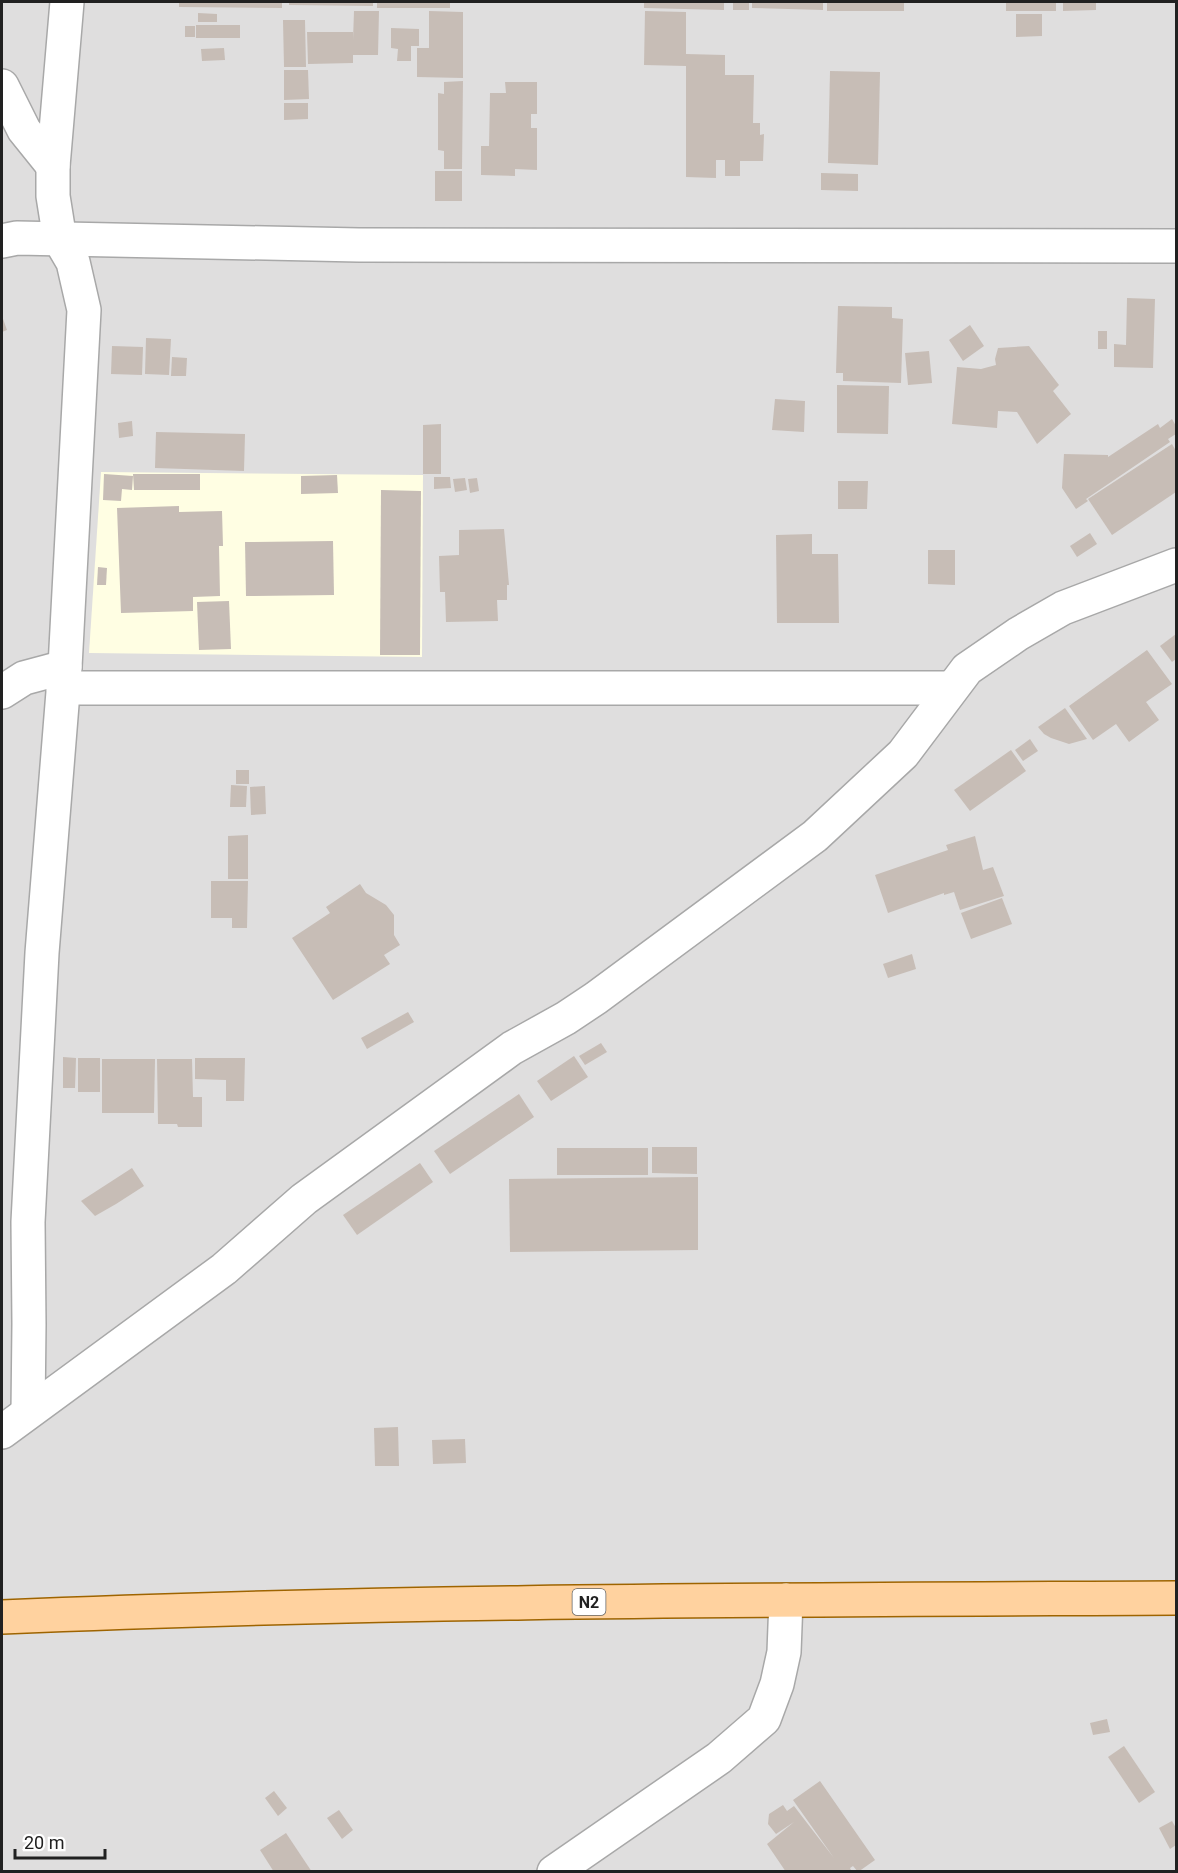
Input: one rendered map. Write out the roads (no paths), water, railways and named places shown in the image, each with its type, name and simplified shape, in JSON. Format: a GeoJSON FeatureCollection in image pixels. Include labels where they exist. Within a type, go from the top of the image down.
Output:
{"type":"FeatureCollection","features":[{"type":"Feature","properties":{"kind":"main road","name":"N2"},"geometry":{"type":"LineString","coordinates":[[2,1617],[350,1605],[1176,1598]]}},
{"type":"Feature","properties":{"kind":"street"},"geometry":{"type":"LineString","coordinates":[[28,1413],[28,1222],[42,953],[64,677],[84,310],[73,262],[60,240],[53,196],[52,166],[67,2]]}},
{"type":"Feature","properties":{"kind":"street"},"geometry":{"type":"LineString","coordinates":[[2,86],[24,130],[52,166]]}},
{"type":"Feature","properties":{"kind":"street"},"geometry":{"type":"LineString","coordinates":[[2,241],[17,238],[359,245],[1176,246]]}},
{"type":"Feature","properties":{"kind":"street"},"geometry":{"type":"LineString","coordinates":[[2,1432],[224,1269],[304,1198],[512,1048],[566,1018],[596,998],[815,836],[903,754],[967,669],[1018,634],[1063,608],[1176,565]]}},
{"type":"Feature","properties":{"kind":"street"},"geometry":{"type":"LineString","coordinates":[[2,692],[24,678],[64,677],[952,688]]}},
{"type":"Feature","properties":{"kind":"street"},"geometry":{"type":"LineString","coordinates":[[554,1872],[719,1758],[764,1719],[777,1684],[784,1652],[786,1600]]}}]}
